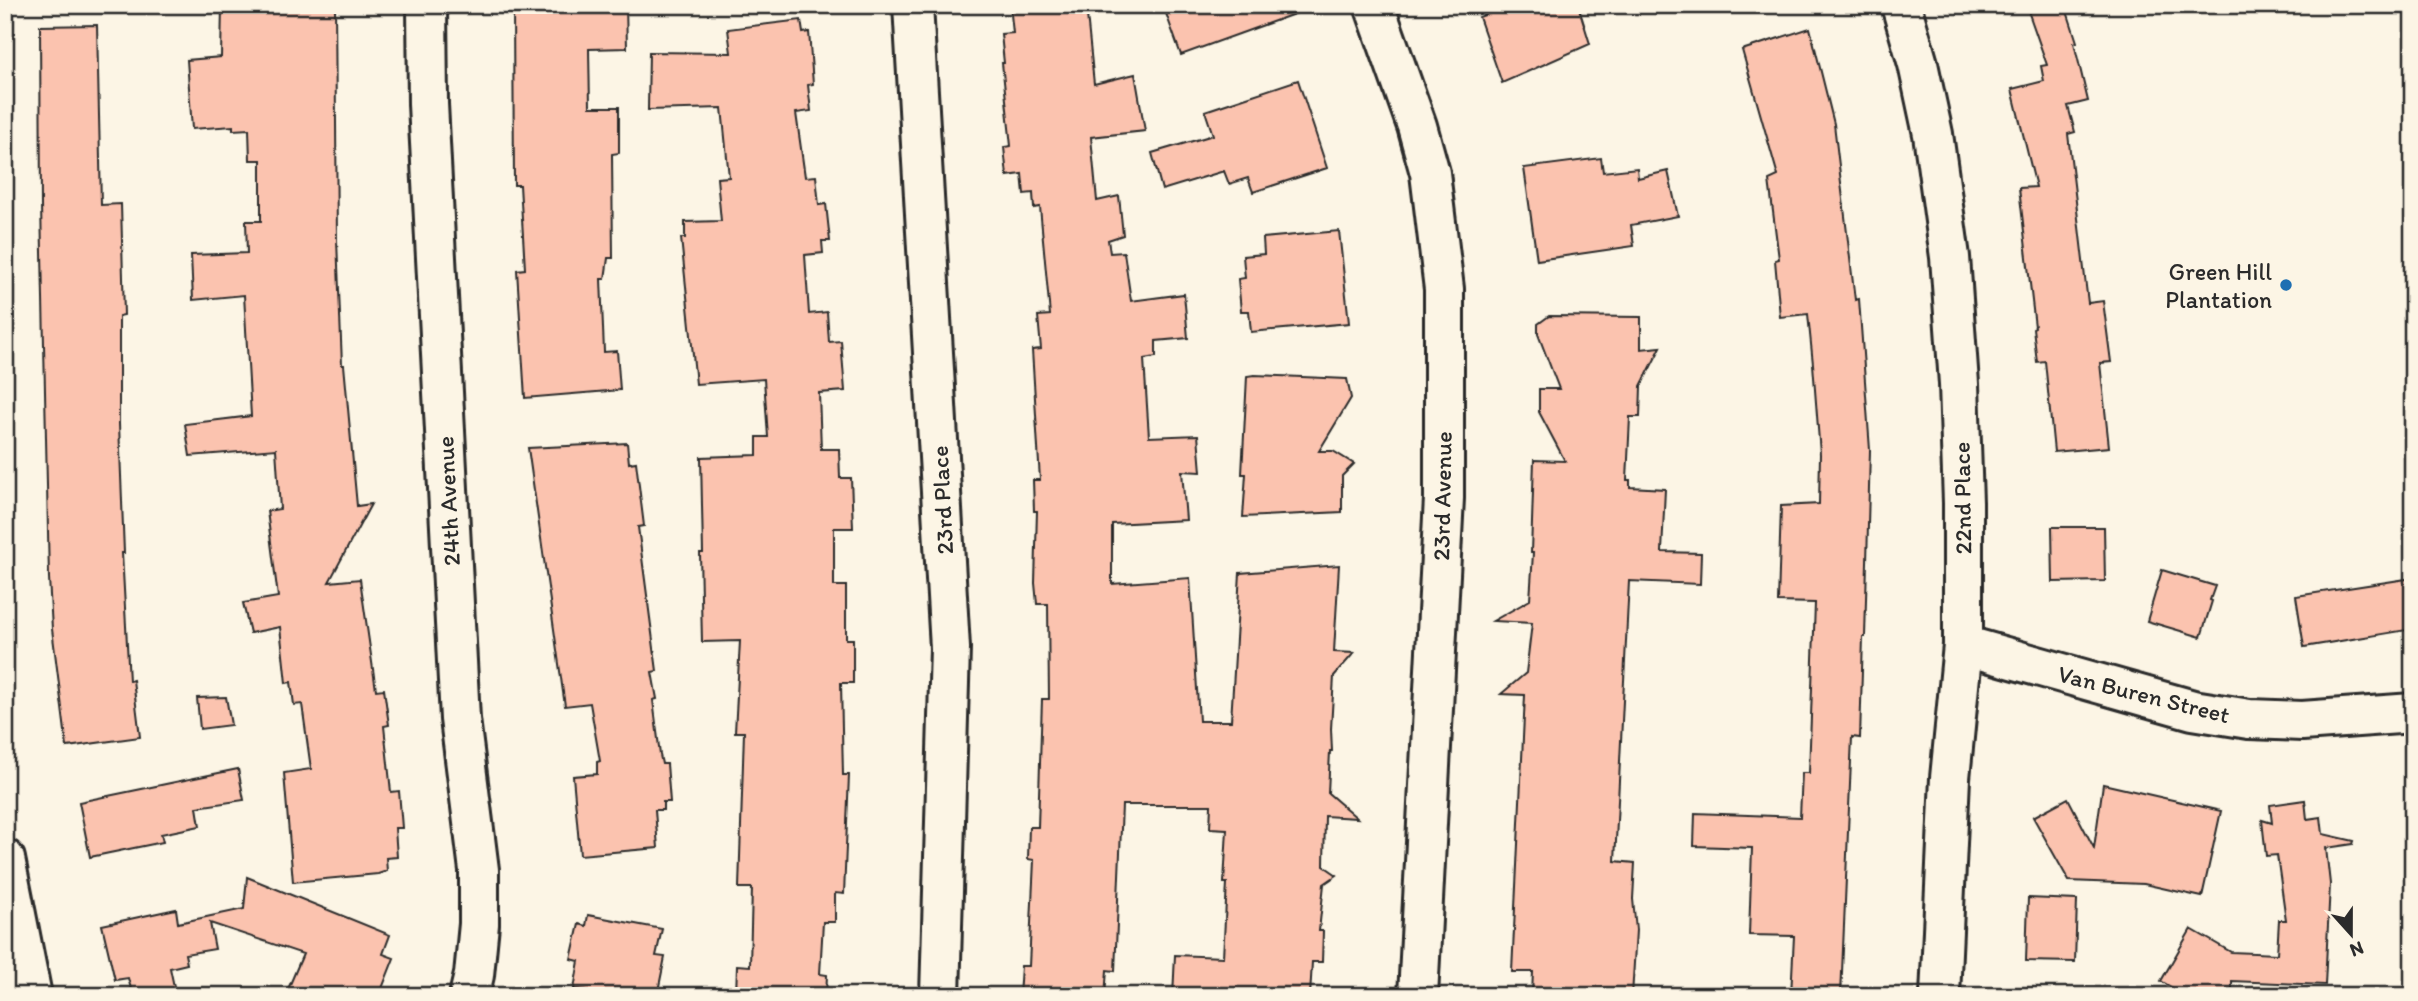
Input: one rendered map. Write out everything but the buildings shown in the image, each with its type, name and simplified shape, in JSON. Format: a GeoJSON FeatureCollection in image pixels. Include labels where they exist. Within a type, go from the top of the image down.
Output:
{"type":"FeatureCollection","features":[{"type":"Feature","properties":{"kind":"street","name":"24th Avenue"},"geometry":{"type":"LineString","coordinates":[[427,5],[428,104],[460,719],[479,870],[479,924],[469,996]]}},
{"type":"Feature","properties":{"kind":"street","name":"23rd Place"},"geometry":{"type":"LineString","coordinates":[[913,5],[950,648],[940,996]]}},
{"type":"Feature","properties":{"kind":"street","name":"23rd Avenue"},"geometry":{"type":"LineString","coordinates":[[1374,5],[1417,126],[1430,173],[1444,289],[1444,498],[1418,996]]}},
{"type":"Feature","properties":{"kind":"street","name":"22nd Place"},"geometry":{"type":"LineString","coordinates":[[1901,5],[1933,134],[1950,257],[1959,384],[1963,503],[1963,645],[1950,778],[1940,996]]}},
{"type":"Feature","properties":{"kind":"street","name":"Van Buren Street"},"geometry":{"type":"LineString","coordinates":[[1963,645],[2193,710],[2249,719],[2302,721],[2413,713]]}},
{"type":"Feature","properties":{"kind":"street"},"geometry":{"type":"LineString","coordinates":[[5,859],[32,996]]}},
{"type":"Feature","properties":{"kind":"place","name":"Green Hill Plantation"},"geometry":{"type":"Point","coordinates":[2286,285]}}]}
